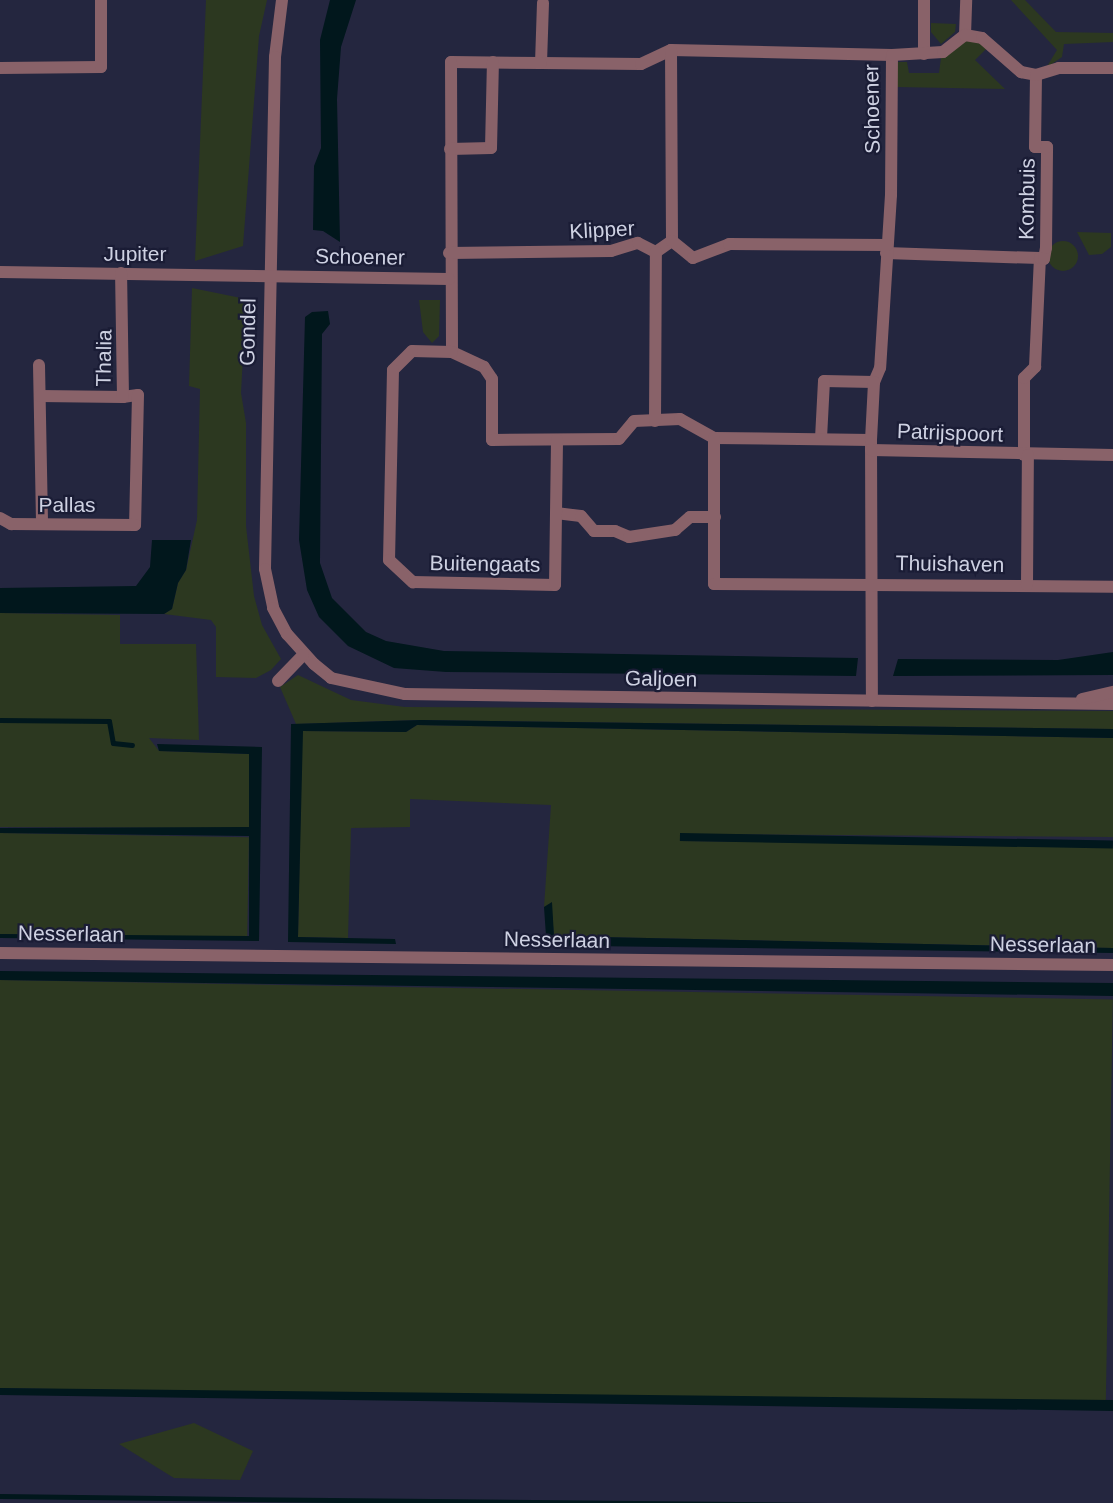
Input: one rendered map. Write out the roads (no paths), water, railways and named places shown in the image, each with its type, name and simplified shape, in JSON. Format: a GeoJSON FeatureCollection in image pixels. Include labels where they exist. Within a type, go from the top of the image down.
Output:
{"type":"FeatureCollection","features":[{"type":"Feature","properties":{"kind":"street"},"geometry":{"type":"LineString","coordinates":[[0,68],[100,67],[101,0]]}},
{"type":"Feature","properties":{"kind":"street","name":"Gondel"},"geometry":{"type":"LineString","coordinates":[[282,0],[275,57],[265,569],[273,608],[286,634],[303,654]]}},
{"type":"Feature","properties":{"kind":"street"},"geometry":{"type":"LineString","coordinates":[[924,0],[924,54]]}},
{"type":"Feature","properties":{"kind":"street"},"geometry":{"type":"LineString","coordinates":[[965,35],[966,0]]}},
{"type":"Feature","properties":{"kind":"street"},"geometry":{"type":"LineString","coordinates":[[542,63],[543,3]]}},
{"type":"Feature","properties":{"kind":"street"},"geometry":{"type":"LineString","coordinates":[[892,54],[943,52],[965,35],[982,38],[1021,72],[1036,75],[1059,68],[1113,68]]}},
{"type":"Feature","properties":{"kind":"street"},"geometry":{"type":"LineString","coordinates":[[671,50],[672,240],[693,258],[729,244],[886,249]]}},
{"type":"Feature","properties":{"kind":"street","name":"Schoener"},"geometry":{"type":"LineString","coordinates":[[452,352],[449,279],[451,62],[641,64],[671,50],[892,54],[880,368],[874,382],[871,445]]}},
{"type":"Feature","properties":{"kind":"street"},"geometry":{"type":"LineString","coordinates":[[450,149],[491,148],[493,63]]}},
{"type":"Feature","properties":{"kind":"street","name":"Kombuis"},"geometry":{"type":"LineString","coordinates":[[886,249],[1044,258],[1047,147],[1035,147],[1036,75]]}},
{"type":"Feature","properties":{"kind":"street","name":"Klipper"},"geometry":{"type":"LineString","coordinates":[[449,253],[611,251],[638,243],[656,252],[672,240]]}},
{"type":"Feature","properties":{"kind":"street"},"geometry":{"type":"LineString","coordinates":[[656,252],[656,421]]}},
{"type":"Feature","properties":{"kind":"street","name":"Kombuis"},"geometry":{"type":"LineString","coordinates":[[1035,366],[1040,258]]}},
{"type":"Feature","properties":{"kind":"street","name":"Jupiter"},"geometry":{"type":"LineString","coordinates":[[0,272],[269,275]]}},
{"type":"Feature","properties":{"kind":"street","name":"Thalia"},"geometry":{"type":"LineString","coordinates":[[40,396],[123,397],[121,273]]}},
{"type":"Feature","properties":{"kind":"street","name":"Schoener"},"geometry":{"type":"LineString","coordinates":[[269,275],[449,279]]}},
{"type":"Feature","properties":{"kind":"street","name":"Buitengaats"},"geometry":{"type":"LineString","coordinates":[[452,352],[412,351],[393,370],[389,560],[413,582],[555,585],[557,440]]}},
{"type":"Feature","properties":{"kind":"street"},"geometry":{"type":"LineString","coordinates":[[452,352],[484,367],[492,379],[492,440],[619,439],[634,421],[680,419],[714,438],[821,438],[871,445]]}},
{"type":"Feature","properties":{"kind":"street"},"geometry":{"type":"LineString","coordinates":[[39,365],[42,524]]}},
{"type":"Feature","properties":{"kind":"street","name":"Thuishaven"},"geometry":{"type":"LineString","coordinates":[[1027,585],[1024,378],[1035,366]]}},
{"type":"Feature","properties":{"kind":"street"},"geometry":{"type":"LineString","coordinates":[[821,438],[824,381],[874,382]]}},
{"type":"Feature","properties":{"kind":"street","name":"Pallas"},"geometry":{"type":"LineString","coordinates":[[0,518],[11,524],[135,525],[138,395],[123,397]]}},
{"type":"Feature","properties":{"kind":"street"},"geometry":{"type":"LineString","coordinates":[[714,438],[714,584],[872,583]]}},
{"type":"Feature","properties":{"kind":"street","name":"Thuishaven"},"geometry":{"type":"LineString","coordinates":[[871,445],[872,701]]}},
{"type":"Feature","properties":{"kind":"street","name":"Patrijspoort"},"geometry":{"type":"LineString","coordinates":[[871,445],[1026,455],[1113,455]]}},
{"type":"Feature","properties":{"kind":"street"},"geometry":{"type":"LineString","coordinates":[[556,513],[581,516],[594,531],[615,531],[629,537],[675,530],[690,517],[715,518]]}},
{"type":"Feature","properties":{"kind":"street","name":"Thuishaven"},"geometry":{"type":"LineString","coordinates":[[872,583],[1113,587]]}},
{"type":"Feature","properties":{"kind":"street"},"geometry":{"type":"LineString","coordinates":[[278,681],[303,654]]}},
{"type":"Feature","properties":{"kind":"street","name":"Galjoen"},"geometry":{"type":"LineString","coordinates":[[303,654],[331,678],[405,694],[1113,704]]}},
{"type":"Feature","properties":{"kind":"street","name":"Galjoen"},"geometry":{"type":"LineString","coordinates":[[1065,703],[1113,692]]}},
{"type":"Feature","properties":{"kind":"street","name":"Nesserlaan"},"geometry":{"type":"LineString","coordinates":[[0,953],[1113,965]]}},
{"type":"Feature","properties":{"kind":"water"},"geometry":{"type":"Polygon","coordinates":[[[330,0],[356,0],[341,47],[337,99],[340,242],[323,231],[313,230],[314,166],[321,148],[320,40],[330,0]]]}},
{"type":"Feature","properties":{"kind":"water"},"geometry":{"type":"Polygon","coordinates":[[[328,311],[330,324],[322,334],[320,563],[332,598],[366,632],[386,641],[444,651],[858,658],[856,676],[446,672],[394,668],[348,646],[319,617],[307,590],[299,540],[305,317],[312,312],[328,311]]]}},
{"type":"Feature","properties":{"kind":"water"},"geometry":{"type":"Polygon","coordinates":[[[152,540],[191,540],[186,570],[178,583],[172,609],[164,614],[0,613],[0,588],[136,586],[150,567],[152,540]]]}},
{"type":"Feature","properties":{"kind":"water"},"geometry":{"type":"Polygon","coordinates":[[[1113,652],[1113,675],[893,676],[898,659],[1058,660],[1113,652]]]}},
{"type":"Feature","properties":{"kind":"water"},"geometry":{"type":"Polygon","coordinates":[[[421,720],[1113,729],[1113,738],[417,725],[406,732],[303,731],[298,937],[395,939],[396,944],[288,942],[291,724],[421,720]]]}},
{"type":"Feature","properties":{"kind":"water"},"geometry":{"type":"Polygon","coordinates":[[[157,744],[262,747],[259,941],[0,938],[0,934],[249,936],[249,836],[0,833],[0,828],[249,827],[249,754],[159,751],[157,744]]]}},
{"type":"Feature","properties":{"kind":"water"},"geometry":{"type":"Polygon","coordinates":[[[680,833],[1113,841],[1113,849],[680,841],[680,833]]]}},
{"type":"Feature","properties":{"kind":"water"},"geometry":{"type":"Polygon","coordinates":[[[552,902],[554,936],[1113,948],[1113,953],[510,945],[510,939],[546,936],[544,907],[552,902]]]}},
{"type":"Feature","properties":{"kind":"water"},"geometry":{"type":"Polygon","coordinates":[[[0,971],[1113,983],[1113,996],[0,980],[0,971]]]}},
{"type":"Feature","properties":{"kind":"water"},"geometry":{"type":"Polygon","coordinates":[[[0,1388],[1113,1400],[1113,1411],[0,1395],[0,1388]]]}},
{"type":"Feature","properties":{"kind":"water"},"geometry":{"type":"Polygon","coordinates":[[[0,1494],[829,1503],[341,1503],[0,1499],[0,1494]]]}},
{"type":"Feature","properties":{"kind":"waterway"},"geometry":{"type":"LineString","coordinates":[[0,720],[109,721],[113,743],[132,745]]}}]}
